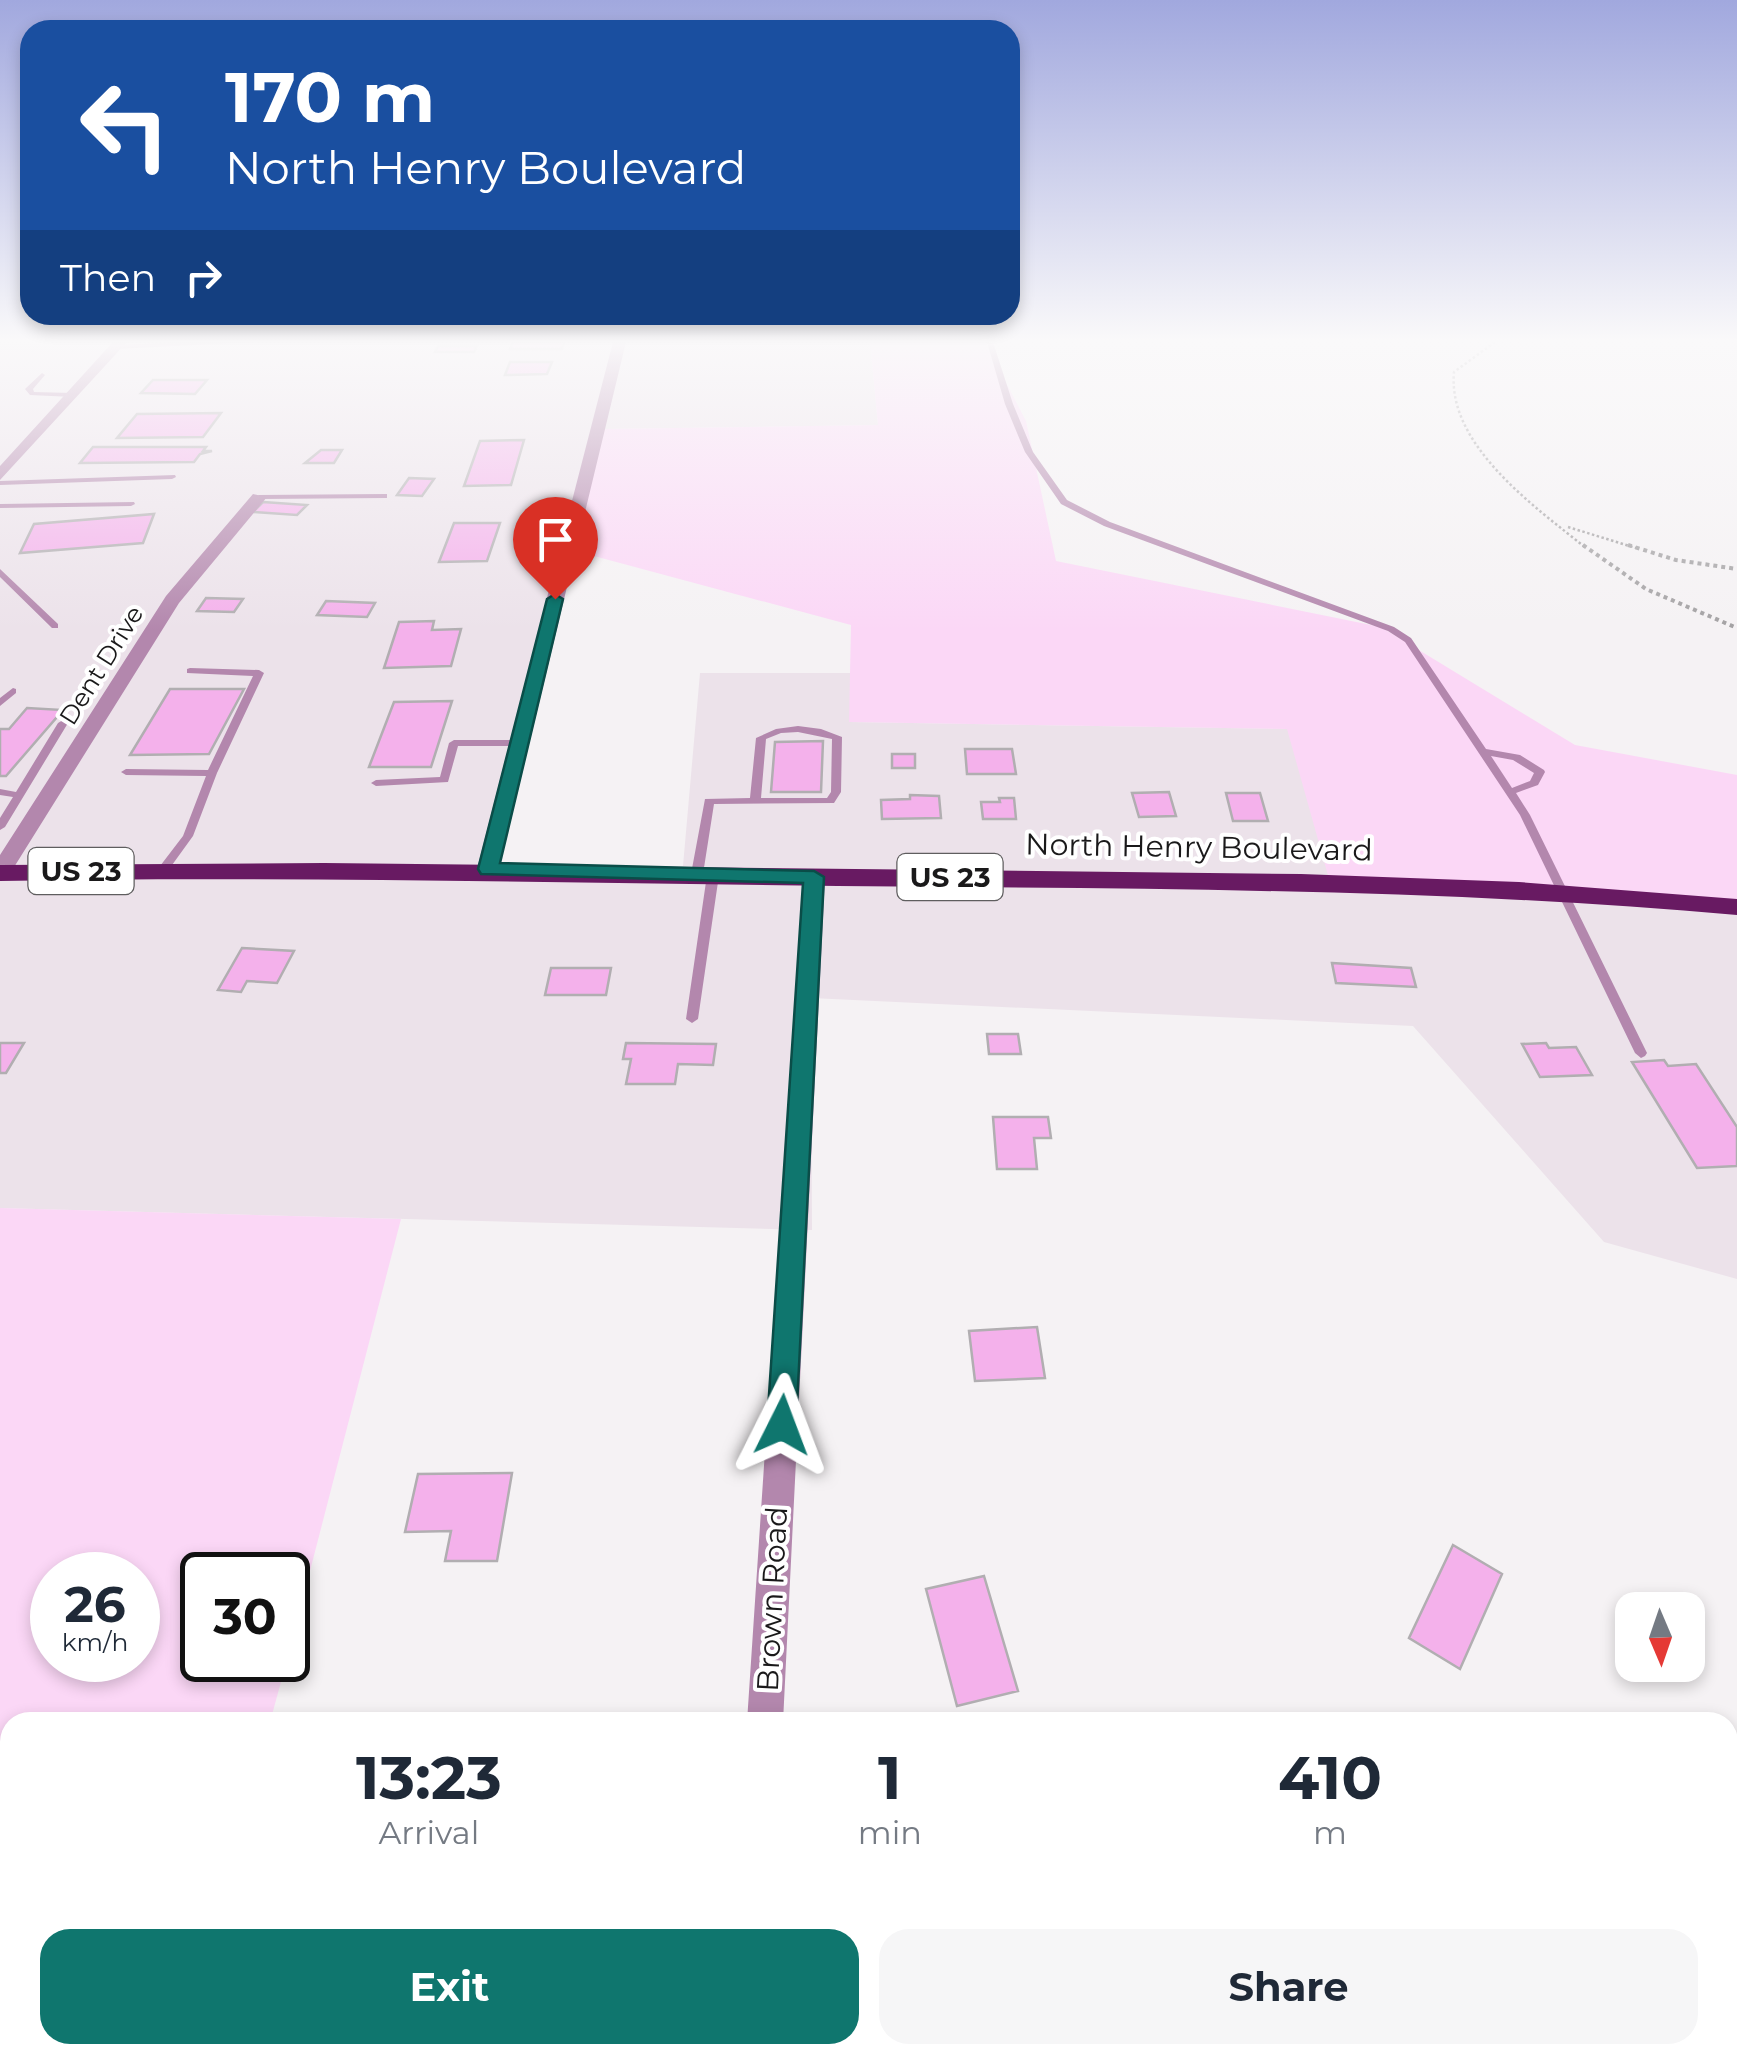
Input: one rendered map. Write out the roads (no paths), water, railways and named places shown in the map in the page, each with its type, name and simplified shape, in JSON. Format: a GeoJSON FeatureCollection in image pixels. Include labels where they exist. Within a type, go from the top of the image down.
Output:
{"type":"FeatureCollection","features":[{"type":"Feature","properties":{"kind":"highway","name":"North Henry Boulevard"},"geometry":{"type":"LineString","coordinates":[[0,872],[488,869],[814,877],[1262,879],[1560,891],[1737,907]]}},
{"type":"Feature","properties":{"kind":"street"},"geometry":{"type":"LineString","coordinates":[[3,468],[32,438]]}},
{"type":"Feature","properties":{"kind":"street"},"geometry":{"type":"LineString","coordinates":[[488,869],[596,438]]}},
{"type":"Feature","properties":{"kind":"street","name":"Dent Drive"},"geometry":{"type":"LineString","coordinates":[[0,872],[172,600],[260,497]]}},
{"type":"Feature","properties":{"kind":"street","name":"Brown Road"},"geometry":{"type":"LineString","coordinates":[[766,1712],[814,877]]}},
{"type":"Feature","properties":{"kind":"lane"},"geometry":{"type":"LineString","coordinates":[[1024,438],[1029,452],[1064,502],[1107,524],[1391,629],[1408,640],[1510,792],[1641,1054]]}},
{"type":"Feature","properties":{"kind":"lane"},"geometry":{"type":"LineString","coordinates":[[0,483],[172,476]]}},
{"type":"Feature","properties":{"kind":"lane"},"geometry":{"type":"LineString","coordinates":[[260,497],[384,496]]}},
{"type":"Feature","properties":{"kind":"lane"},"geometry":{"type":"LineString","coordinates":[[0,506],[131,504]]}},
{"type":"Feature","properties":{"kind":"lane"},"geometry":{"type":"LineString","coordinates":[[0,572],[56,626]]}},
{"type":"Feature","properties":{"kind":"lane"},"geometry":{"type":"LineString","coordinates":[[163,870],[188,836],[212,773],[259,673],[190,671]]}},
{"type":"Feature","properties":{"kind":"lane"},"geometry":{"type":"LineString","coordinates":[[0,703],[12,691]]}},
{"type":"Feature","properties":{"kind":"lane"},"geometry":{"type":"LineString","coordinates":[[0,826],[63,724]]}},
{"type":"Feature","properties":{"kind":"lane"},"geometry":{"type":"LineString","coordinates":[[692,1020],[709,801],[755,801],[830,801],[836,792],[837,737],[818,730],[775,730],[761,738],[755,801]]}},
{"type":"Feature","properties":{"kind":"lane"},"geometry":{"type":"LineString","coordinates":[[376,783],[444,780],[454,742],[519,743]]}},
{"type":"Feature","properties":{"kind":"lane"},"geometry":{"type":"LineString","coordinates":[[1484,752],[1525,760],[1540,772],[1534,783],[1510,792]]}},
{"type":"Feature","properties":{"kind":"lane"},"geometry":{"type":"LineString","coordinates":[[126,772],[212,773]]}},
{"type":"Feature","properties":{"kind":"lane"},"geometry":{"type":"LineString","coordinates":[[0,792],[18,794]]}}]}
